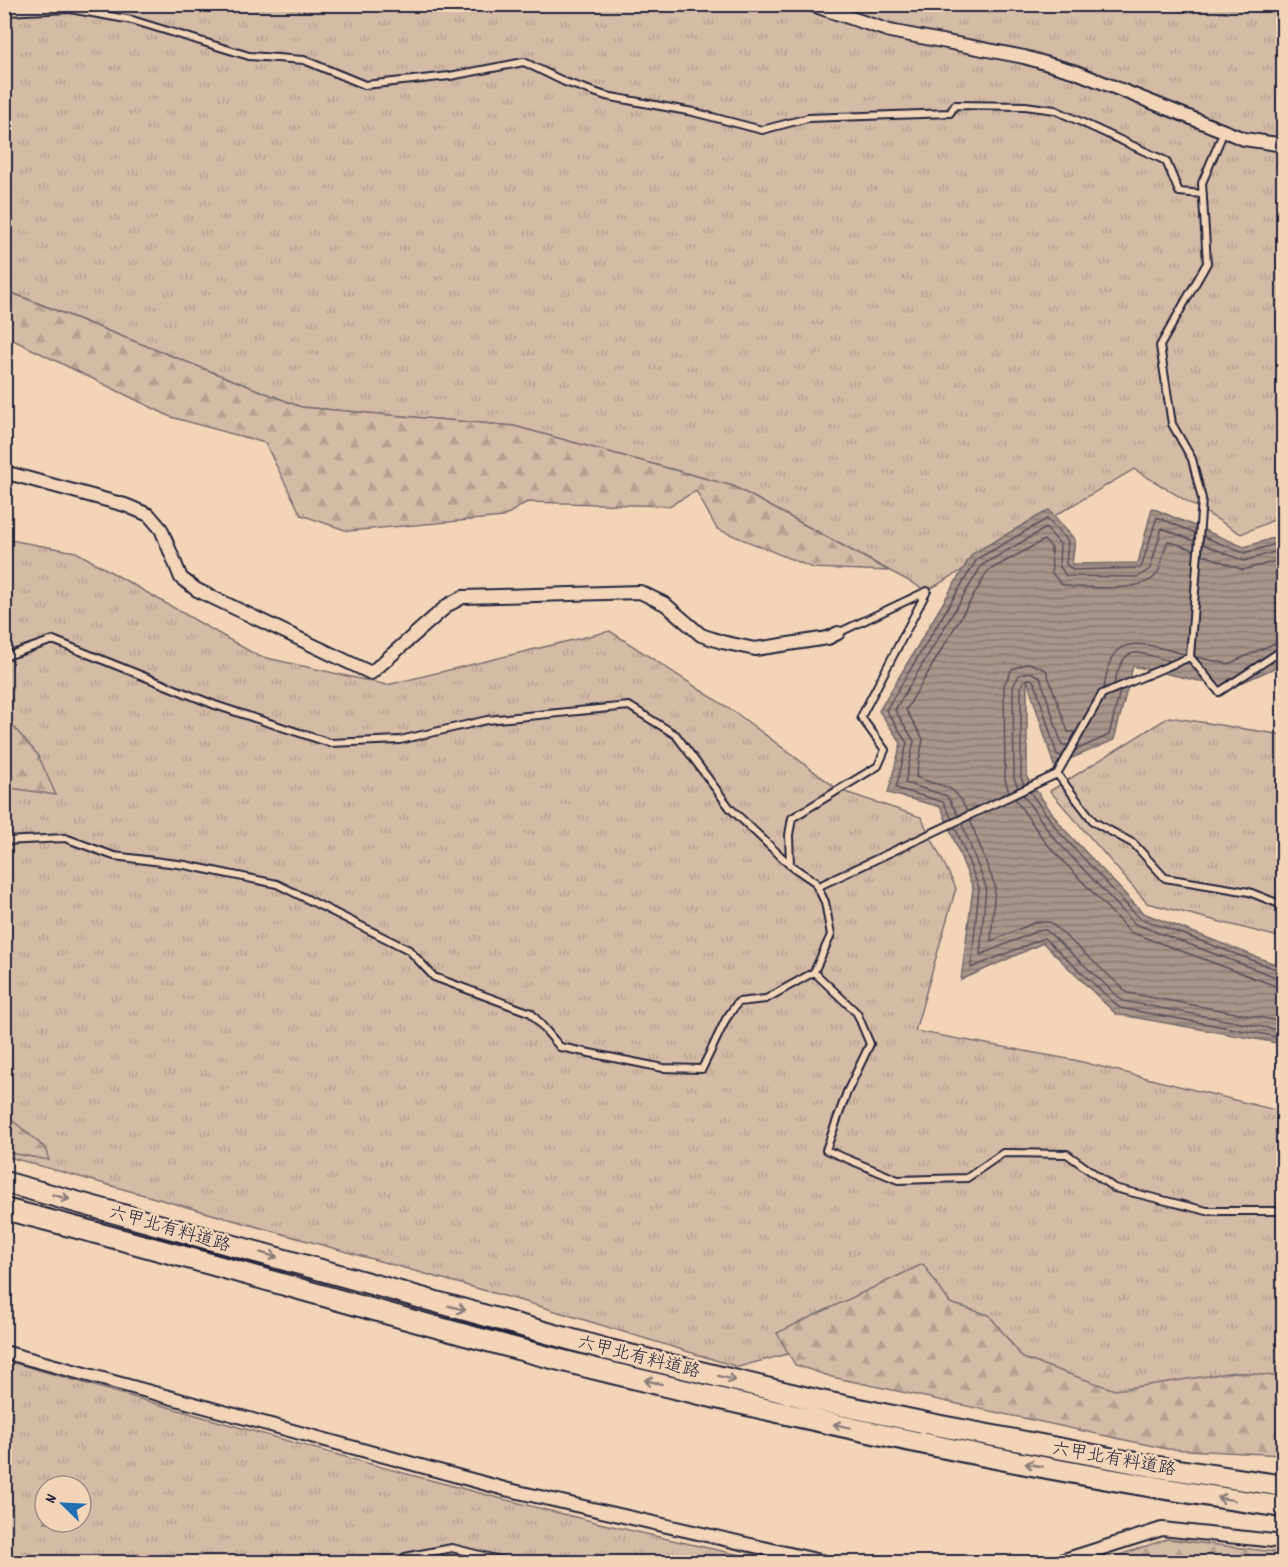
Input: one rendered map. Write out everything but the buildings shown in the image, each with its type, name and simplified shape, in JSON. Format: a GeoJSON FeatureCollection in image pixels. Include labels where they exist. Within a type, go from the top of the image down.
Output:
{"type":"FeatureCollection","features":[{"type":"Feature","properties":{"kind":"main road","name":"六甲北有料道路"},"geometry":{"type":"LineString","coordinates":[[4,1182],[609,1350],[816,1400],[1140,1463],[1284,1486]]}},
{"type":"Feature","properties":{"kind":"main road","name":"六甲北有料道路"},"geometry":{"type":"LineString","coordinates":[[4,1209],[120,1238],[591,1368],[800,1417],[938,1448],[1144,1485],[1284,1507]]}},
{"type":"Feature","properties":{"kind":"main road"},"geometry":{"type":"LineString","coordinates":[[4,1219],[120,1238]]}},
{"type":"Feature","properties":{"kind":"street"},"geometry":{"type":"LineString","coordinates":[[809,4],[890,31],[1024,57],[1076,72],[1244,139],[1284,145]]}},
{"type":"Feature","properties":{"kind":"street"},"geometry":{"type":"LineString","coordinates":[[4,472],[125,505],[148,515],[161,529],[181,578],[197,590],[371,673],[448,605],[463,597],[640,592],[665,604],[701,635],[754,649],[828,638],[838,633]]}},
{"type":"Feature","properties":{"kind":"street"},"geometry":{"type":"LineString","coordinates":[[4,1353],[505,1489],[825,1563]]}},
{"type":"Feature","properties":{"kind":"street"},"geometry":{"type":"LineString","coordinates":[[1058,1563],[1162,1528],[1284,1542]]}},
{"type":"Feature","properties":{"kind":"lane"},"geometry":{"type":"LineString","coordinates":[[4,12],[70,9],[132,20],[249,56],[304,60],[365,85],[450,76],[524,62],[565,82],[606,96],[693,112],[762,130],[808,118],[950,113],[955,105],[1025,106],[1055,110],[1166,161],[1179,192],[1203,194]]}},
{"type":"Feature","properties":{"kind":"lane"},"geometry":{"type":"LineString","coordinates":[[1224,131],[1202,183],[1207,263],[1160,346],[1172,423],[1192,459],[1202,499],[1190,657],[1219,692],[1284,649]]}},
{"type":"Feature","properties":{"kind":"lane"},"geometry":{"type":"LineString","coordinates":[[790,865],[789,835],[792,818],[878,766],[885,750],[861,717],[927,591],[838,633]]}},
{"type":"Feature","properties":{"kind":"lane"},"geometry":{"type":"LineString","coordinates":[[4,657],[53,640],[215,705],[330,743],[400,740],[487,720],[629,706],[676,735],[730,808],[790,865],[815,882],[825,902],[831,935],[814,972],[766,999],[738,1002],[726,1019],[702,1069],[663,1068],[560,1047],[531,1013],[434,977],[409,950],[277,884],[185,865],[114,856],[65,838],[4,841]]}},
{"type":"Feature","properties":{"kind":"lane"},"geometry":{"type":"LineString","coordinates":[[817,887],[1057,774],[1102,694],[1190,657]]}},
{"type":"Feature","properties":{"kind":"lane"},"geometry":{"type":"LineString","coordinates":[[1057,774],[1094,822],[1134,844],[1165,878],[1249,892],[1277,903],[1284,902]]}},
{"type":"Feature","properties":{"kind":"lane"},"geometry":{"type":"LineString","coordinates":[[814,972],[858,1013],[870,1044],[847,1092],[826,1150],[898,1180],[967,1178],[1003,1153],[1067,1154],[1114,1188],[1207,1211],[1284,1211]]}},
{"type":"Feature","properties":{"kind":"lane"},"geometry":{"type":"LineString","coordinates":[[400,1563],[405,1557],[452,1548],[508,1563]]}},
{"type":"Feature","properties":{"kind":"green space"},"geometry":{"type":"Polygon","coordinates":[[[4,5],[1283,5],[1283,516],[1241,534],[1134,469],[927,591],[733,486],[514,426],[301,407],[5,290],[4,5]]]}},
{"type":"Feature","properties":{"kind":"green space"},"geometry":{"type":"Polygon","coordinates":[[[4,290],[301,407],[514,426],[733,486],[889,571],[813,568],[717,529],[696,491],[669,506],[527,502],[503,517],[348,531],[301,515],[265,443],[171,417],[5,336],[4,290]]]}},
{"type":"Feature","properties":{"kind":"green space"},"geometry":{"type":"Polygon","coordinates":[[[4,539],[76,552],[258,656],[387,685],[610,631],[736,713],[839,790],[921,817],[956,888],[915,1031],[1074,1060],[1283,1112],[1283,1432],[856,1336],[738,1367],[529,1303],[5,1156],[4,539]]]}},
{"type":"Feature","properties":{"kind":"green space"},"geometry":{"type":"Polygon","coordinates":[[[4,716],[38,755],[56,795],[5,787],[4,716]]]}},
{"type":"Feature","properties":{"kind":"green space"},"geometry":{"type":"Polygon","coordinates":[[[1169,717],[1283,735],[1283,938],[1147,903],[1050,791],[1169,717]]]}},
{"type":"Feature","properties":{"kind":"green space"},"geometry":{"type":"Polygon","coordinates":[[[5,1114],[45,1148],[49,1160],[5,1152],[5,1114]]]}},
{"type":"Feature","properties":{"kind":"green space"},"geometry":{"type":"Polygon","coordinates":[[[923,1264],[950,1303],[989,1315],[1023,1358],[1115,1390],[1234,1372],[1283,1377],[1283,1455],[1167,1449],[832,1377],[795,1365],[777,1333],[923,1264]]]}},
{"type":"Feature","properties":{"kind":"green space"},"geometry":{"type":"Polygon","coordinates":[[[4,1360],[483,1494],[774,1562],[5,1562],[4,1360]]]}},
{"type":"Feature","properties":{"kind":"green space"},"geometry":{"type":"Polygon","coordinates":[[[1167,1539],[1283,1553],[1283,1562],[1131,1562],[1116,1556],[1167,1539]]]}},
{"type":"Feature","properties":{"kind":"water"},"geometry":{"type":"Polygon","coordinates":[[[1152,508],[1244,547],[1283,535],[1283,664],[1230,688],[1133,666],[1114,740],[1054,766],[1027,679],[1027,778],[1063,828],[1143,913],[1283,967],[1283,1044],[1116,1014],[1043,943],[961,980],[973,888],[941,807],[888,793],[901,743],[879,711],[972,554],[1049,510],[1075,540],[1072,564],[1138,563],[1152,508]]]}}]}
